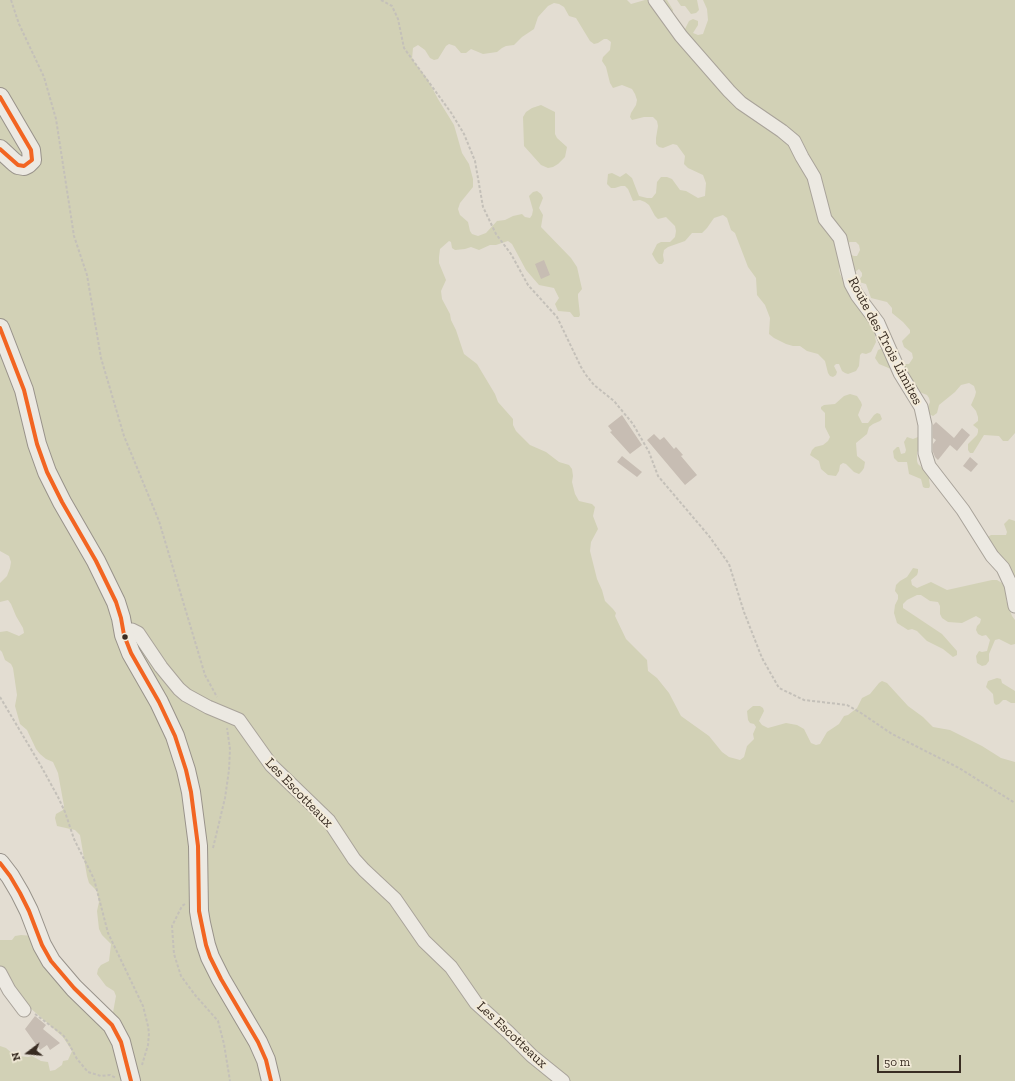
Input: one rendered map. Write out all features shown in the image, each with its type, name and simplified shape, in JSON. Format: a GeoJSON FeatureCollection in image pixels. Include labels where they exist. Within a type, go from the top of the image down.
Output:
{"type":"FeatureCollection","features":[{"type":"Feature","properties":{"kind":"street","name":"Route des Trois Limites"},"geometry":{"type":"LineString","coordinates":[[656,0],[681,36],[729,91],[741,103],[794,141],[814,177],[825,219],[840,238],[852,284],[857,295],[878,323],[900,373],[921,407],[925,425],[924,454],[929,466],[962,510],[992,556],[1003,568],[1011,585],[1015,606]]}},
{"type":"Feature","properties":{"kind":"street"},"geometry":{"type":"LineString","coordinates":[[0,97],[32,150],[32,160],[24,166],[18,165],[0,149]]}},
{"type":"Feature","properties":{"kind":"street"},"geometry":{"type":"LineString","coordinates":[[0,328],[24,390],[37,444],[47,472],[68,513],[96,561],[116,602],[131,653],[159,702],[172,730],[186,770],[191,792],[198,846],[198,894],[201,923],[210,957],[258,1042],[266,1060],[271,1081]]}},
{"type":"Feature","properties":{"kind":"street","name":"Les Escotteaux"},"geometry":{"type":"LineString","coordinates":[[124,631],[132,630],[138,633],[160,667],[186,695],[203,705],[239,720],[271,765],[329,821],[364,870],[396,899],[424,941],[451,967],[476,1002],[532,1056],[564,1081]]}},
{"type":"Feature","properties":{"kind":"street"},"geometry":{"type":"LineString","coordinates":[[0,864],[10,876],[20,893],[33,920],[42,945],[51,961],[74,988],[112,1025],[120,1042],[130,1076]]}},
{"type":"Feature","properties":{"kind":"street"},"geometry":{"type":"LineString","coordinates":[[0,973],[9,990],[24,1010]]}},
{"type":"Feature","properties":{"kind":"path"},"geometry":{"type":"LineString","coordinates":[[10,0],[19,24],[44,77],[56,119],[74,236],[87,275],[101,358],[124,436],[160,522],[206,675],[224,714],[230,749],[229,770],[225,798],[213,850]]}},
{"type":"Feature","properties":{"kind":"path"},"geometry":{"type":"LineString","coordinates":[[381,0],[392,6],[398,19],[404,48],[452,114],[464,134],[475,161],[483,207],[496,234],[510,254],[528,285],[557,317],[586,375],[596,388],[614,401],[633,424],[649,452],[658,476],[709,536],[728,564],[744,612],[762,658],[779,688],[804,700],[847,705],[892,734],[959,768],[1015,803]]}},
{"type":"Feature","properties":{"kind":"path"},"geometry":{"type":"LineString","coordinates":[[0,697],[48,776],[65,812],[74,839],[94,879],[108,933],[143,1006],[149,1033],[148,1045],[130,1076],[101,1076],[88,1072],[76,1059],[63,1035],[28,1009],[24,1010]]}},
{"type":"Feature","properties":{"kind":"path"},"geometry":{"type":"LineString","coordinates":[[198,894],[182,906],[172,926],[174,954],[181,976],[195,995],[218,1020],[224,1044],[230,1081]]}},
{"type":"Feature","properties":{"kind":"green space"},"geometry":{"type":"Polygon","coordinates":[[[0,0],[627,0],[631,4],[645,0],[667,0],[673,10],[672,14],[679,35],[685,29],[689,21],[693,19],[698,21],[698,25],[693,33],[698,35],[703,34],[708,20],[707,9],[703,0],[1015,0],[1015,433],[1008,441],[1003,441],[999,436],[984,435],[973,453],[970,453],[968,450],[968,444],[978,432],[978,429],[973,425],[978,421],[978,417],[976,411],[971,405],[976,392],[974,386],[969,383],[961,385],[939,405],[937,413],[933,416],[929,414],[928,407],[930,402],[927,395],[917,391],[891,369],[879,364],[875,358],[878,350],[883,348],[901,364],[909,364],[913,358],[912,353],[904,347],[902,341],[910,333],[910,330],[892,313],[892,308],[887,302],[871,298],[866,284],[859,282],[862,273],[859,269],[852,274],[849,254],[857,256],[860,250],[859,245],[856,242],[850,242],[838,248],[841,262],[839,269],[840,274],[874,324],[876,342],[871,352],[866,354],[862,353],[860,355],[859,366],[856,371],[848,374],[845,373],[842,371],[839,364],[836,364],[834,366],[837,372],[833,377],[828,373],[825,361],[818,354],[807,351],[800,346],[786,344],[769,334],[770,318],[765,305],[757,295],[756,278],[748,267],[735,233],[731,230],[727,218],[723,215],[714,218],[702,233],[692,233],[685,241],[664,250],[664,261],[662,264],[659,264],[656,261],[652,254],[657,244],[661,242],[670,242],[675,237],[675,226],[666,217],[658,219],[649,205],[645,202],[640,200],[633,201],[628,189],[625,186],[611,188],[607,184],[608,174],[612,173],[620,177],[626,173],[632,178],[639,196],[647,198],[652,198],[656,193],[657,182],[661,177],[672,179],[680,190],[686,191],[698,198],[705,196],[706,183],[703,175],[688,168],[684,164],[685,156],[677,145],[673,144],[663,148],[656,144],[658,126],[657,121],[653,117],[644,117],[632,120],[630,117],[631,113],[637,100],[635,94],[632,89],[622,85],[613,88],[610,83],[606,67],[602,61],[603,57],[610,50],[611,42],[604,39],[594,44],[590,41],[576,18],[569,16],[564,7],[554,3],[548,6],[538,17],[534,29],[522,37],[514,45],[506,46],[497,52],[483,54],[471,49],[466,53],[461,53],[455,46],[449,44],[446,46],[438,59],[434,60],[430,58],[425,50],[418,45],[413,48],[412,59],[428,80],[454,125],[462,153],[469,164],[473,179],[473,187],[460,203],[458,209],[460,215],[468,222],[472,234],[478,236],[486,233],[497,221],[505,220],[513,216],[522,214],[525,217],[530,218],[533,210],[529,196],[533,192],[537,191],[543,198],[539,208],[543,215],[541,227],[571,258],[577,267],[582,289],[578,294],[580,315],[579,317],[574,317],[570,312],[558,311],[555,304],[559,298],[554,288],[539,285],[526,270],[512,244],[508,241],[496,245],[490,245],[479,250],[471,247],[455,250],[452,248],[451,242],[449,241],[440,249],[439,257],[439,263],[446,280],[441,291],[442,299],[450,314],[464,354],[477,364],[495,394],[498,402],[513,419],[513,425],[516,431],[530,445],[546,452],[559,462],[569,465],[572,469],[572,482],[575,494],[579,501],[592,504],[595,507],[593,516],[598,529],[591,542],[590,551],[597,579],[605,601],[616,613],[615,616],[626,639],[647,660],[648,671],[657,678],[669,693],[681,716],[709,736],[722,752],[729,757],[740,760],[744,757],[747,746],[754,739],[753,734],[756,727],[748,720],[747,711],[753,706],[760,706],[763,708],[764,711],[759,721],[762,725],[768,728],[786,723],[797,725],[804,729],[811,743],[816,745],[820,744],[827,732],[839,724],[844,716],[848,715],[857,708],[862,698],[870,694],[882,681],[887,683],[908,706],[923,717],[933,727],[950,730],[982,746],[1001,758],[1015,762],[1015,1081],[0,1081],[0,1046],[6,1048],[14,1055],[28,1057],[32,1056],[41,1061],[48,1062],[50,1071],[55,1070],[62,1065],[63,1061],[68,1060],[72,1051],[63,1037],[28,1006],[0,967],[0,940],[12,940],[15,936],[21,935],[33,936],[112,1018],[116,996],[114,991],[106,986],[97,974],[101,965],[109,961],[111,944],[102,935],[99,929],[97,911],[99,902],[97,891],[89,883],[80,835],[75,830],[57,826],[55,818],[56,814],[63,810],[64,806],[58,773],[53,762],[40,754],[27,730],[20,724],[15,706],[17,695],[13,668],[11,664],[5,660],[0,650],[0,632],[7,631],[19,636],[24,633],[23,628],[8,600],[0,602],[0,583],[7,576],[11,562],[9,556],[0,551],[0,0]]]}},
{"type":"Feature","properties":{"kind":"green space"},"geometry":{"type":"Polygon","coordinates":[[[677,0],[697,0],[699,10],[696,13],[691,14],[685,6],[681,6],[677,0]]]}},
{"type":"Feature","properties":{"kind":"green space"},"geometry":{"type":"Polygon","coordinates":[[[541,105],[555,112],[555,134],[557,138],[567,147],[565,157],[558,164],[548,168],[541,165],[524,146],[523,117],[526,112],[532,108],[541,105]]]}},
{"type":"Feature","properties":{"kind":"green space"},"geometry":{"type":"Polygon","coordinates":[[[850,394],[857,396],[861,402],[862,405],[858,415],[862,423],[868,423],[877,413],[880,414],[882,419],[869,427],[867,434],[856,443],[857,456],[865,462],[862,471],[859,474],[854,472],[843,463],[840,465],[836,476],[828,475],[821,469],[819,461],[810,455],[815,447],[823,445],[830,437],[825,427],[825,413],[821,407],[824,405],[835,404],[844,396],[850,394]]]}},
{"type":"Feature","properties":{"kind":"green space"},"geometry":{"type":"Polygon","coordinates":[[[907,437],[913,439],[918,437],[919,439],[920,449],[917,452],[917,461],[918,464],[930,475],[929,488],[923,487],[921,479],[909,474],[907,462],[898,462],[894,458],[893,451],[897,447],[899,447],[901,454],[905,453],[906,450],[904,442],[907,437]]]}},
{"type":"Feature","properties":{"kind":"green space"},"geometry":{"type":"Polygon","coordinates":[[[1009,519],[1015,521],[1015,579],[986,538],[991,535],[1006,535],[1007,532],[1004,524],[1009,519]]]}},
{"type":"Feature","properties":{"kind":"green space"},"geometry":{"type":"Polygon","coordinates":[[[913,568],[918,569],[917,575],[911,580],[912,585],[917,588],[931,582],[947,590],[992,580],[997,580],[1002,583],[1007,593],[1006,600],[1015,620],[1015,644],[1011,645],[999,639],[995,640],[989,654],[989,661],[986,665],[982,666],[977,663],[976,656],[979,651],[987,651],[990,640],[986,635],[982,636],[978,634],[976,630],[981,619],[976,616],[962,623],[948,622],[942,618],[940,614],[940,606],[938,602],[930,601],[921,595],[917,595],[907,600],[903,604],[903,608],[942,634],[957,651],[957,655],[953,657],[943,649],[927,641],[917,631],[912,629],[908,630],[897,623],[894,613],[895,605],[898,599],[898,595],[895,591],[896,585],[907,577],[913,568]]]}},
{"type":"Feature","properties":{"kind":"green space"},"geometry":{"type":"Polygon","coordinates":[[[997,678],[1001,679],[1002,683],[1015,691],[1015,703],[1003,700],[996,705],[994,703],[993,694],[986,687],[988,681],[997,678]]]}},
{"type":"Feature","properties":{"kind":"building"},"geometry":{"type":"Polygon","coordinates":[[[544,260],[550,275],[541,279],[535,264],[544,260]]]}},
{"type":"Feature","properties":{"kind":"building"},"geometry":{"type":"Polygon","coordinates":[[[622,415],[642,445],[630,454],[610,432],[612,431],[608,426],[622,415]]]}},
{"type":"Feature","properties":{"kind":"building"},"geometry":{"type":"Polygon","coordinates":[[[936,422],[954,438],[962,428],[970,435],[957,451],[950,445],[938,460],[933,452],[933,444],[936,440],[933,438],[933,425],[936,422]]]}},
{"type":"Feature","properties":{"kind":"building"},"geometry":{"type":"Polygon","coordinates":[[[654,434],[660,440],[664,437],[674,449],[676,447],[683,455],[681,456],[697,475],[685,485],[647,440],[654,434]]]}},
{"type":"Feature","properties":{"kind":"building"},"geometry":{"type":"Polygon","coordinates":[[[622,456],[642,472],[637,477],[617,462],[622,456]]]}},
{"type":"Feature","properties":{"kind":"building"},"geometry":{"type":"Polygon","coordinates":[[[970,457],[978,464],[971,472],[963,466],[970,457]]]}},
{"type":"Feature","properties":{"kind":"building"},"geometry":{"type":"Polygon","coordinates":[[[35,1016],[46,1025],[43,1029],[60,1043],[50,1050],[47,1045],[40,1050],[25,1029],[35,1016]]]}},
{"type":"Feature","properties":{"kind":"transit line"},"geometry":{"type":"LineString","coordinates":[[0,97],[31,150],[32,160],[24,166],[18,165],[0,149]]}},
{"type":"Feature","properties":{"kind":"transit line"},"geometry":{"type":"LineString","coordinates":[[0,328],[24,390],[37,444],[47,472],[62,502],[96,561],[116,602],[124,635],[131,653],[159,702],[175,736],[186,770],[191,792],[198,846],[199,911],[206,945],[221,979],[258,1042],[266,1060],[271,1081]]}},
{"type":"Feature","properties":{"kind":"transit line"},"geometry":{"type":"LineString","coordinates":[[0,863],[20,893],[29,911],[42,945],[51,961],[74,988],[112,1025],[121,1042],[131,1081]]}}]}
